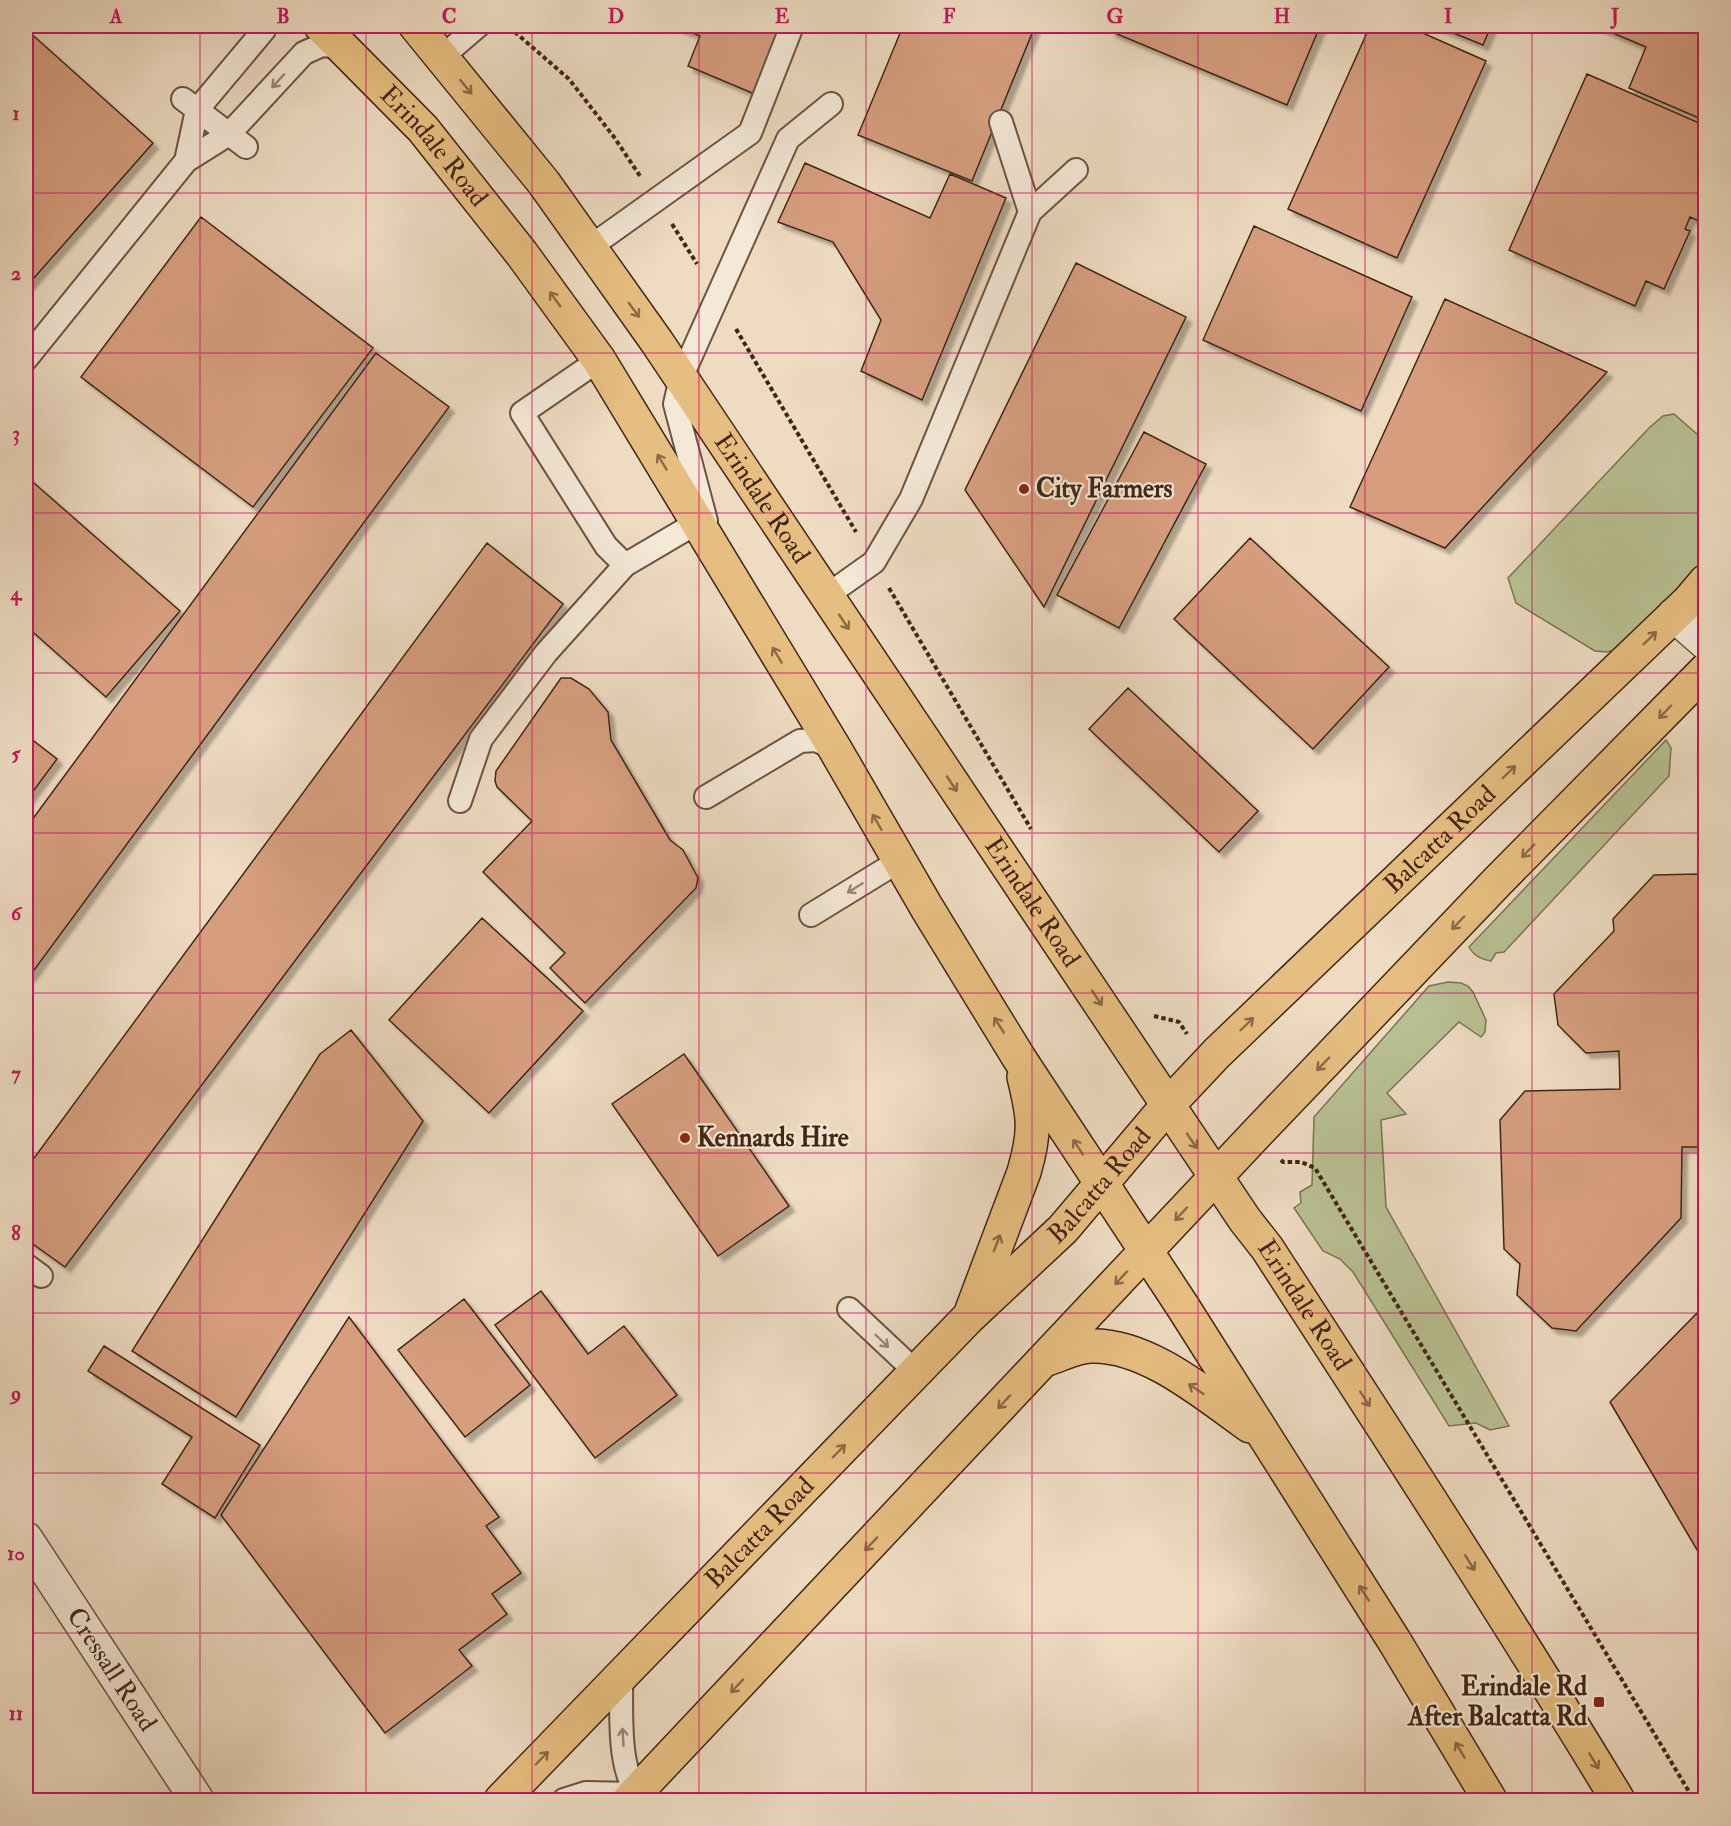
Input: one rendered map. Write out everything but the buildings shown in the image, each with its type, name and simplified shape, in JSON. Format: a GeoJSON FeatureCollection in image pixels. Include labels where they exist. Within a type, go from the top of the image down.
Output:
{"type":"FeatureCollection","features":[{"type":"Feature","properties":{"kind":"main road","name":"Erindale Road"},"geometry":{"type":"LineString","coordinates":[[416,26],[544,183],[657,342],[1168,1106],[1267,1248],[1412,1471],[1618,1800]]}},
{"type":"Feature","properties":{"kind":"main road","name":"Erindale Road"},"geometry":{"type":"LineString","coordinates":[[333,36],[423,129],[522,254],[599,360],[1019,1058],[1183,1307],[1395,1642],[1490,1800]]}},
{"type":"Feature","properties":{"kind":"main road","name":"Balcatta Road"},"geometry":{"type":"LineString","coordinates":[[501,1800],[969,1317],[1063,1229],[1168,1106],[1217,1053],[1689,601],[1706,581]]}},
{"type":"Feature","properties":{"kind":"main road"},"geometry":{"type":"LineString","coordinates":[[636,1798],[1216,1176],[1498,881],[1706,670]]}},
{"type":"Feature","properties":{"kind":"main road"},"geometry":{"type":"LineString","coordinates":[[969,1317],[1031,1150],[1033,1111],[1019,1058]]}},
{"type":"Feature","properties":{"kind":"main road"},"geometry":{"type":"LineString","coordinates":[[1044,1360],[1088,1346],[1118,1349],[1136,1355],[1172,1372],[1262,1434]]}},
{"type":"Feature","properties":{"kind":"street"},"geometry":{"type":"LineString","coordinates":[[1674,615],[1706,643]]}},
{"type":"Feature","properties":{"kind":"street","name":"Cressall Road"},"geometry":{"type":"LineString","coordinates":[[26,1539],[197,1800]]}},
{"type":"Feature","properties":{"kind":"lane"},"geometry":{"type":"LineString","coordinates":[[26,360],[186,161],[238,140],[304,53],[314,26]]}},
{"type":"Feature","properties":{"kind":"lane"},"geometry":{"type":"LineString","coordinates":[[442,57],[478,26]]}},
{"type":"Feature","properties":{"kind":"lane"},"geometry":{"type":"LineString","coordinates":[[590,247],[750,133],[792,26]]}},
{"type":"Feature","properties":{"kind":"lane"},"geometry":{"type":"LineString","coordinates":[[186,161],[190,104],[267,27]]}},
{"type":"Feature","properties":{"kind":"lane"},"geometry":{"type":"LineString","coordinates":[[304,53],[322,45],[333,36]]}},
{"type":"Feature","properties":{"kind":"lane"},"geometry":{"type":"LineString","coordinates":[[190,104],[238,140]]}},
{"type":"Feature","properties":{"kind":"lane"},"geometry":{"type":"LineString","coordinates":[[460,801],[481,740],[546,653],[625,565],[706,535],[675,404],[681,378],[788,139],[831,104]]}},
{"type":"Feature","properties":{"kind":"lane"},"geometry":{"type":"LineString","coordinates":[[1001,122],[1030,212]]}},
{"type":"Feature","properties":{"kind":"lane"},"geometry":{"type":"LineString","coordinates":[[826,596],[874,562],[911,499],[1030,212],[1076,170]]}},
{"type":"Feature","properties":{"kind":"lane"},"geometry":{"type":"LineString","coordinates":[[657,342],[685,338],[714,307]]}},
{"type":"Feature","properties":{"kind":"lane"},"geometry":{"type":"LineString","coordinates":[[599,360],[522,413],[606,546],[625,565]]}},
{"type":"Feature","properties":{"kind":"lane"},"geometry":{"type":"LineString","coordinates":[[706,797],[800,741],[816,740],[835,749]]}},
{"type":"Feature","properties":{"kind":"lane"},"geometry":{"type":"LineString","coordinates":[[811,915],[899,861]]}},
{"type":"Feature","properties":{"kind":"lane"},"geometry":{"type":"LineString","coordinates":[[849,1309],[916,1372]]}},
{"type":"Feature","properties":{"kind":"lane"},"geometry":{"type":"LineString","coordinates":[[564,1800],[586,1793],[636,1798],[625,1765],[621,1676]]}},
{"type":"Feature","properties":{"kind":"path"},"geometry":{"type":"LineString","coordinates":[[507,26],[569,79],[614,137],[656,200],[714,307],[874,562],[1032,831]]}},
{"type":"Feature","properties":{"kind":"path"},"geometry":{"type":"LineString","coordinates":[[1144,1011],[1179,1022]]}},
{"type":"Feature","properties":{"kind":"path"},"geometry":{"type":"LineString","coordinates":[[1283,1162],[1301,1162],[1315,1168],[1694,1800]]}},
{"type":"Feature","properties":{"kind":"green space"},"geometry":{"type":"Polygon","coordinates":[[[1674,414],[1705,441],[1705,561],[1623,648],[1607,652],[1595,651],[1516,603],[1508,578],[1649,428],[1663,416],[1674,414]]]}},
{"type":"Feature","properties":{"kind":"green space"},"geometry":{"type":"Polygon","coordinates":[[[1666,740],[1671,748],[1669,776],[1504,952],[1496,953],[1491,961],[1476,955],[1469,947],[1666,740]]]}},
{"type":"Feature","properties":{"kind":"green space"},"geometry":{"type":"Polygon","coordinates":[[[1448,982],[1461,983],[1473,992],[1486,1020],[1485,1032],[1481,1037],[1459,1022],[1387,1093],[1406,1114],[1381,1120],[1386,1207],[1509,1426],[1490,1430],[1476,1423],[1449,1426],[1353,1272],[1340,1259],[1323,1251],[1294,1208],[1301,1203],[1300,1192],[1312,1185],[1314,1117],[1429,986],[1448,982]]]}},
{"type":"Feature","properties":{"kind":"place","name":"City Farmers"},"geometry":{"type":"Point","coordinates":[1024,489]}},
{"type":"Feature","properties":{"kind":"place","name":"Kennards Hire"},"geometry":{"type":"Point","coordinates":[685,1138]}},
{"type":"Feature","properties":{"kind":"place","name":"Erindale Rd After Balcatta Rd"},"geometry":{"type":"Point","coordinates":[1599,1702]}}]}
